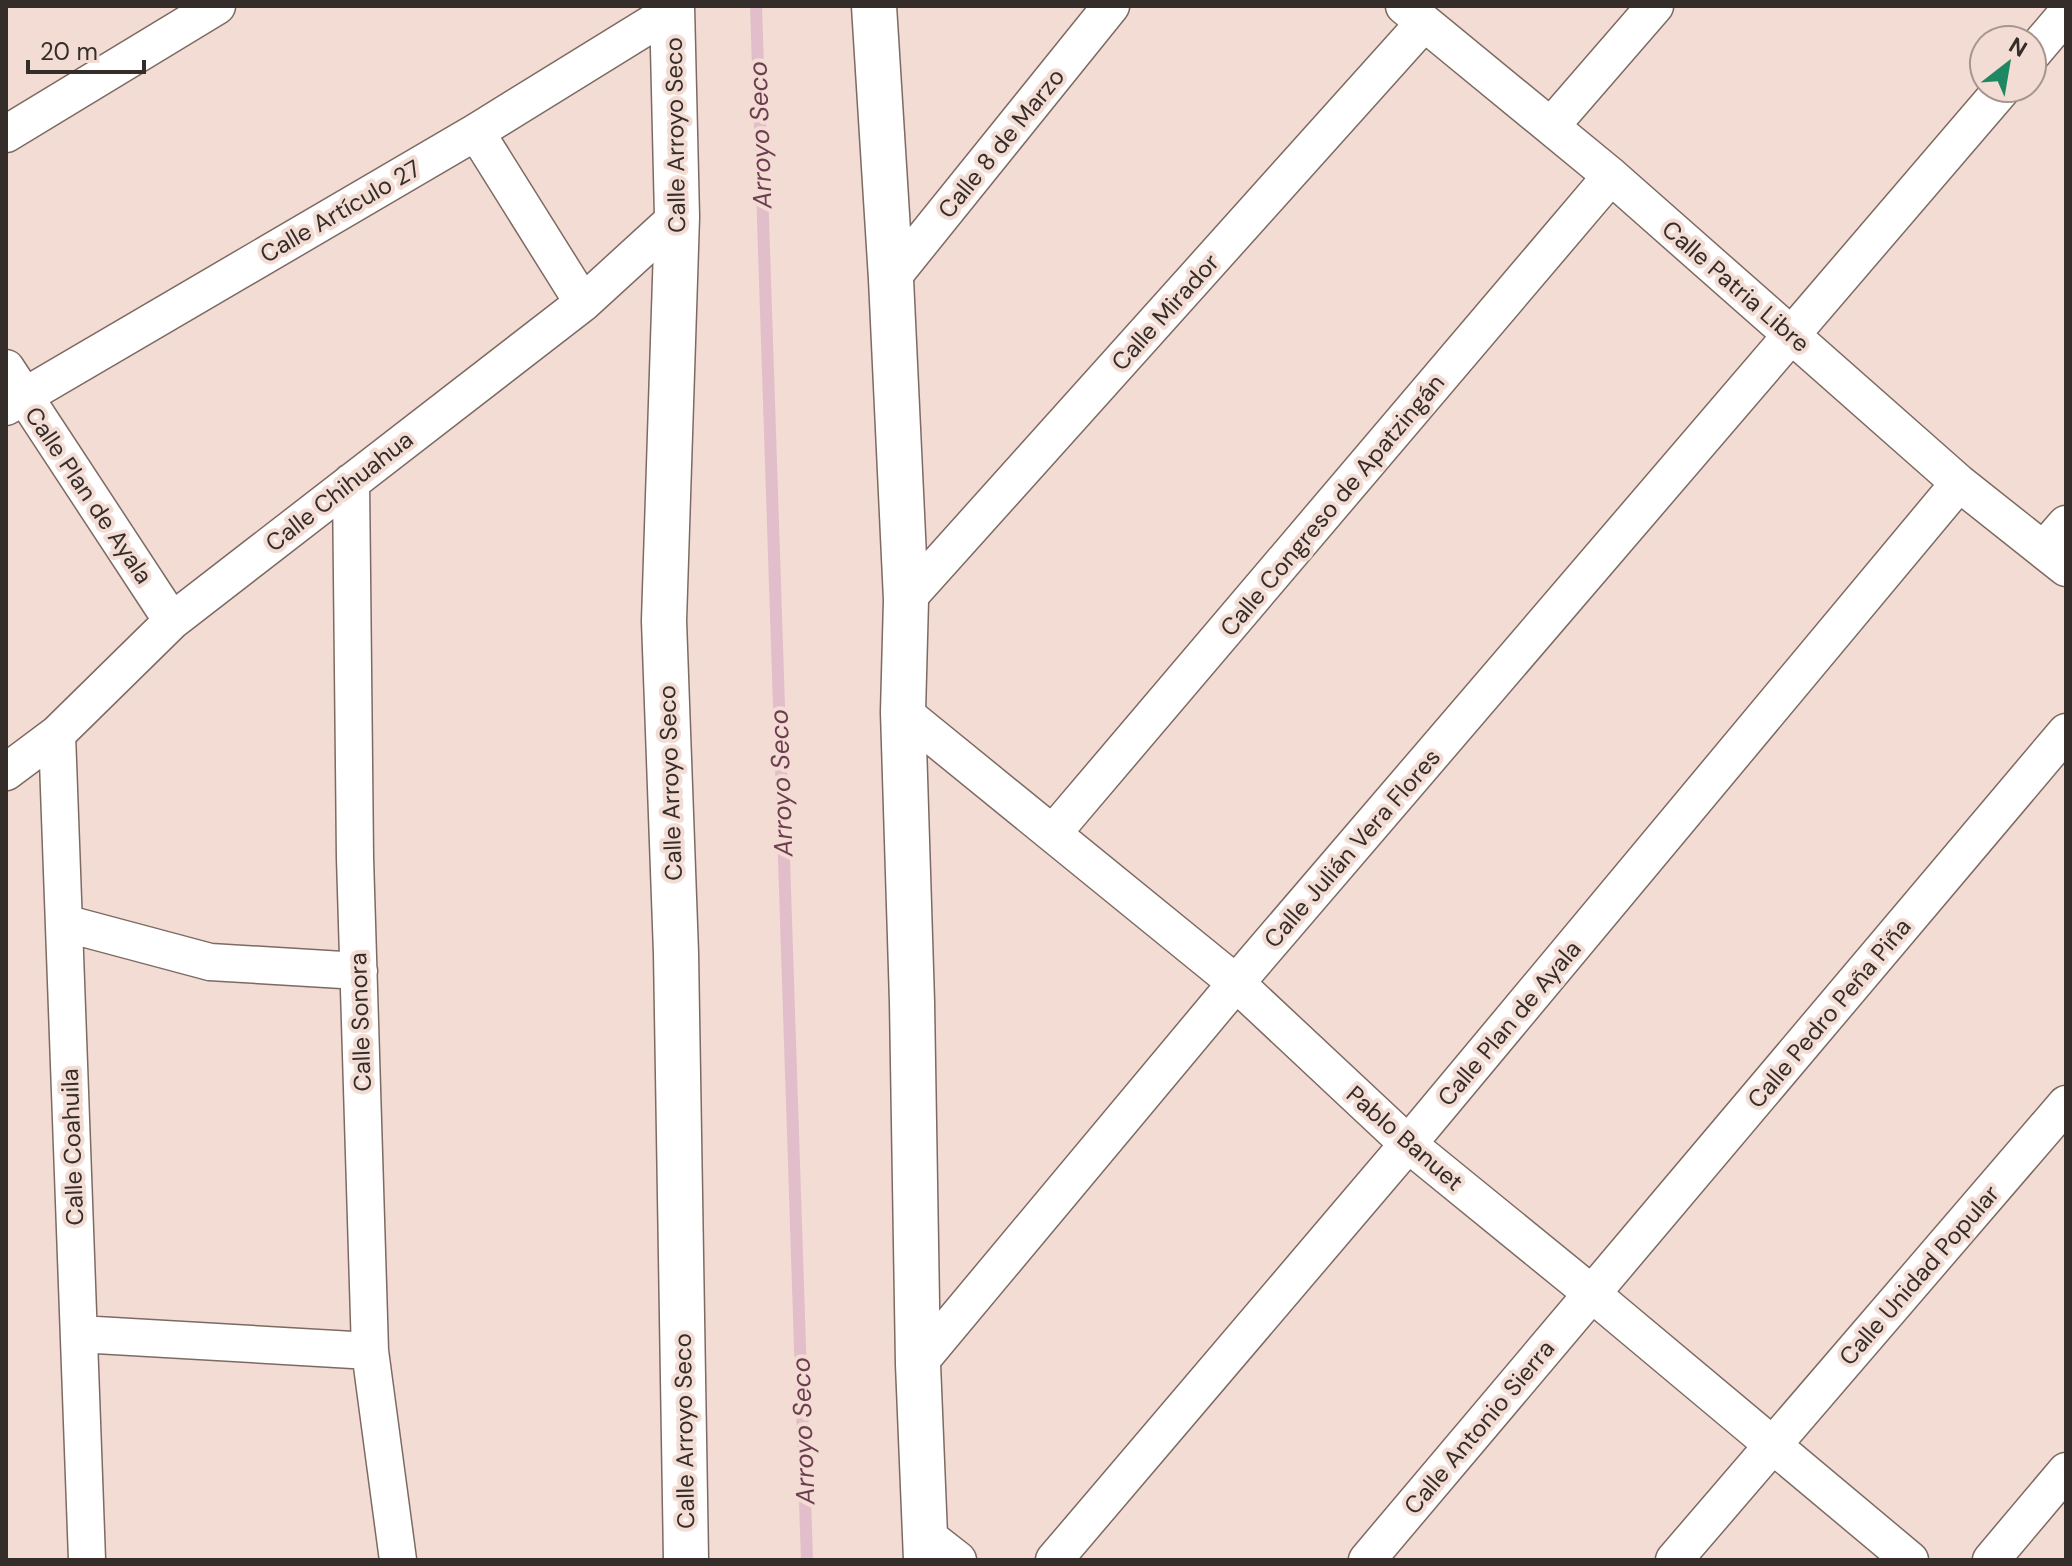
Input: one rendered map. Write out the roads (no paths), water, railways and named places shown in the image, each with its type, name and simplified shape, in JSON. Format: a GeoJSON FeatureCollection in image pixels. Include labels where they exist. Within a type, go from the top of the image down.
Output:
{"type":"FeatureCollection","features":[{"type":"Feature","properties":{"kind":"street"},"geometry":{"type":"LineString","coordinates":[[6,134],[217,6]]}},
{"type":"Feature","properties":{"kind":"street"},"geometry":{"type":"LineString","coordinates":[[874,6],[906,600],[903,712],[918,1364],[937,1552]]}},
{"type":"Feature","properties":{"kind":"street","name":"Calle 8 de Marzo"},"geometry":{"type":"LineString","coordinates":[[891,279],[1111,6]]}},
{"type":"Feature","properties":{"kind":"street"},"geometry":{"type":"LineString","coordinates":[[1551,126],[1655,6]]}},
{"type":"Feature","properties":{"kind":"street","name":"Calle Artículo 27"},"geometry":{"type":"LineString","coordinates":[[12,390],[476,132],[672,9]]}},
{"type":"Feature","properties":{"kind":"street","name":"Calle Arroyo Seco"},"geometry":{"type":"LineString","coordinates":[[672,9],[677,217],[664,621],[676,953],[686,1560]]}},
{"type":"Feature","properties":{"kind":"street"},"geometry":{"type":"LineString","coordinates":[[2048,35],[2066,14]]}},
{"type":"Feature","properties":{"kind":"street","name":"Calle Patria Libre"},"geometry":{"type":"LineString","coordinates":[[1414,15],[1611,176],[1959,483],[2059,547]]}},
{"type":"Feature","properties":{"kind":"street","name":"Calle Mirador"},"geometry":{"type":"LineString","coordinates":[[906,600],[1414,15]]}},
{"type":"Feature","properties":{"kind":"street","name":"Calle Julián Vera Flores"},"geometry":{"type":"LineString","coordinates":[[918,1364],[1236,983],[1989,104]]}},
{"type":"Feature","properties":{"kind":"street"},"geometry":{"type":"LineString","coordinates":[[476,132],[583,303]]}},
{"type":"Feature","properties":{"kind":"street","name":"Calle Congreso de Apatzingán"},"geometry":{"type":"LineString","coordinates":[[1053,833],[1611,176]]}},
{"type":"Feature","properties":{"kind":"street","name":"Calle Chihuahua"},"geometry":{"type":"LineString","coordinates":[[6,772],[57,734],[172,621],[583,303],[677,217]]}},
{"type":"Feature","properties":{"kind":"street","name":"Calle Plan de Ayala"},"geometry":{"type":"LineString","coordinates":[[12,390],[172,621]]}},
{"type":"Feature","properties":{"kind":"street","name":"Calle Sonora"},"geometry":{"type":"LineString","coordinates":[[351,482],[355,858],[370,1351],[398,1560]]}},
{"type":"Feature","properties":{"kind":"street","name":"Calle Plan de Ayala"},"geometry":{"type":"LineString","coordinates":[[1054,1560],[1408,1144],[1959,483]]}},
{"type":"Feature","properties":{"kind":"street","name":"Pablo Banuet"},"geometry":{"type":"LineString","coordinates":[[903,712],[1236,983],[1408,1144],[1910,1560]]}},
{"type":"Feature","properties":{"kind":"street","name":"Calle Pedro Peña Piña"},"geometry":{"type":"LineString","coordinates":[[1591,1293],[2066,732]]}},
{"type":"Feature","properties":{"kind":"street","name":"Calle Coahuila"},"geometry":{"type":"LineString","coordinates":[[57,734],[87,1560]]}},
{"type":"Feature","properties":{"kind":"street"},"geometry":{"type":"LineString","coordinates":[[64,923],[210,962],[359,971]]}},
{"type":"Feature","properties":{"kind":"street","name":"Calle Unidad Popular"},"geometry":{"type":"LineString","coordinates":[[1674,1560],[2066,1104]]}},
{"type":"Feature","properties":{"kind":"street","name":"Calle Antonio Sierra"},"geometry":{"type":"LineString","coordinates":[[1367,1560],[1591,1293]]}},
{"type":"Feature","properties":{"kind":"street"},"geometry":{"type":"LineString","coordinates":[[79,1334],[370,1351]]}},
{"type":"Feature","properties":{"kind":"street"},"geometry":{"type":"LineString","coordinates":[[1991,1560],[2066,1471]]}},
{"type":"Feature","properties":{"kind":"waterway","name":"Arroyo Seco"},"geometry":{"type":"LineString","coordinates":[[756,6],[807,1560]]}}]}
